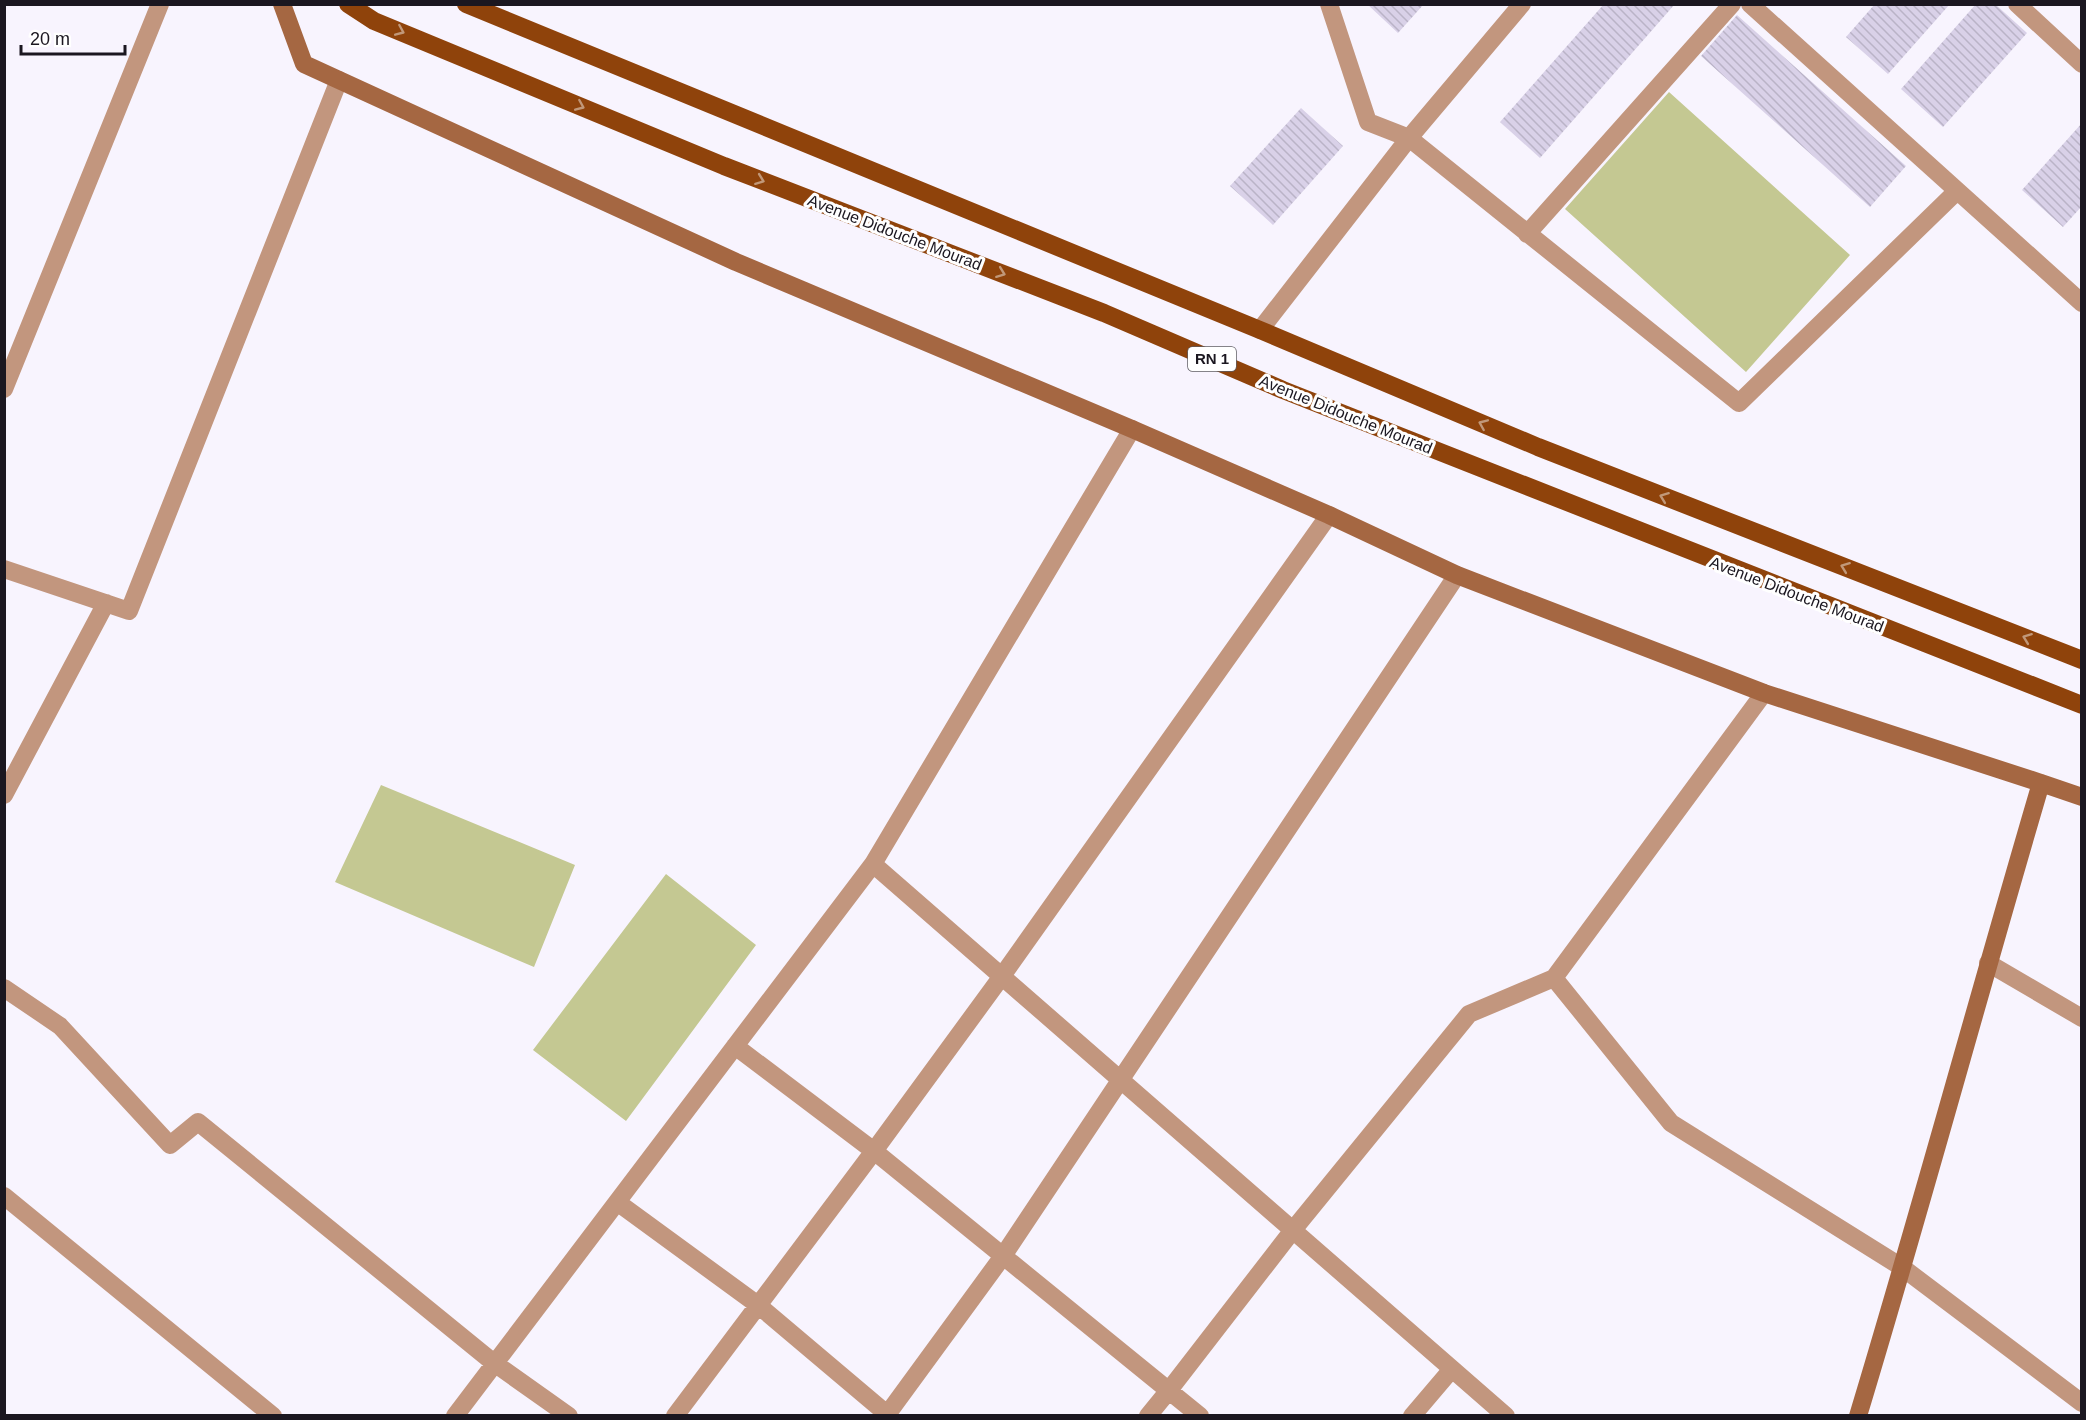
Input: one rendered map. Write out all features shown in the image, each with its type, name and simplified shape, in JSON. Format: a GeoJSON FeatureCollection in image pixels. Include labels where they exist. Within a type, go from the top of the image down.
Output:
{"type":"FeatureCollection","features":[{"type":"Feature","properties":{"kind":"main road","name":"Avenue Didouche Mourad"},"geometry":{"type":"LineString","coordinates":[[348,4],[374,21],[724,166],[1104,313],[1305,398],[2082,705]]}},
{"type":"Feature","properties":{"kind":"main road","name":"RN 1"},"geometry":{"type":"LineString","coordinates":[[466,4],[1260,330],[1538,447],[2082,660]]}},
{"type":"Feature","properties":{"kind":"street"},"geometry":{"type":"LineString","coordinates":[[4,389],[160,4]]}},
{"type":"Feature","properties":{"kind":"street"},"geometry":{"type":"LineString","coordinates":[[282,4],[304,64],[736,262],[1132,429],[1329,515],[1457,575],[1764,693],[2082,797]]}},
{"type":"Feature","properties":{"kind":"street"},"geometry":{"type":"LineString","coordinates":[[1329,4],[1368,122],[1409,138],[1739,403],[1957,190]]}},
{"type":"Feature","properties":{"kind":"street"},"geometry":{"type":"LineString","coordinates":[[1260,330],[1409,138],[1522,4]]}},
{"type":"Feature","properties":{"kind":"street"},"geometry":{"type":"LineString","coordinates":[[1527,234],[1732,4]]}},
{"type":"Feature","properties":{"kind":"street"},"geometry":{"type":"LineString","coordinates":[[1750,4],[2082,303]]}},
{"type":"Feature","properties":{"kind":"street"},"geometry":{"type":"LineString","coordinates":[[2017,4],[2082,64]]}},
{"type":"Feature","properties":{"kind":"street"},"geometry":{"type":"LineString","coordinates":[[4,569],[129,611],[339,80]]}},
{"type":"Feature","properties":{"kind":"street"},"geometry":{"type":"LineString","coordinates":[[455,1416],[873,864],[1132,429]]}},
{"type":"Feature","properties":{"kind":"street"},"geometry":{"type":"LineString","coordinates":[[675,1416],[1002,976],[1329,515]]}},
{"type":"Feature","properties":{"kind":"street"},"geometry":{"type":"LineString","coordinates":[[617,1202],[758,1305],[887,1415],[1003,1256],[1457,575]]}},
{"type":"Feature","properties":{"kind":"street"},"geometry":{"type":"LineString","coordinates":[[4,795],[106,603]]}},
{"type":"Feature","properties":{"kind":"street"},"geometry":{"type":"LineString","coordinates":[[1148,1416],[1293,1230],[1469,1014],[1554,978],[1764,693]]}},
{"type":"Feature","properties":{"kind":"street"},"geometry":{"type":"LineString","coordinates":[[1858,1416],[1903,1268],[2041,783]]}},
{"type":"Feature","properties":{"kind":"street"},"geometry":{"type":"LineString","coordinates":[[873,864],[1506,1416]]}},
{"type":"Feature","properties":{"kind":"street"},"geometry":{"type":"LineString","coordinates":[[1988,963],[2082,1018]]}},
{"type":"Feature","properties":{"kind":"street"},"geometry":{"type":"LineString","coordinates":[[1554,978],[1671,1123],[1903,1268],[2082,1403]]}},
{"type":"Feature","properties":{"kind":"street"},"geometry":{"type":"LineString","coordinates":[[4,988],[60,1026],[170,1145],[198,1122],[494,1364],[570,1416]]}},
{"type":"Feature","properties":{"kind":"street"},"geometry":{"type":"LineString","coordinates":[[735,1046],[874,1151],[1170,1389],[1200,1416]]}},
{"type":"Feature","properties":{"kind":"street"},"geometry":{"type":"LineString","coordinates":[[4,1196],[273,1416]]}},
{"type":"Feature","properties":{"kind":"street"},"geometry":{"type":"LineString","coordinates":[[1412,1416],[1452,1369]]}},
{"type":"Feature","properties":{"kind":"green space"},"geometry":{"type":"Polygon","coordinates":[[[1669,92],[1850,255],[1746,372],[1565,209],[1669,92]]]}},
{"type":"Feature","properties":{"kind":"green space"},"geometry":{"type":"Polygon","coordinates":[[[381,785],[575,865],[534,967],[335,882],[381,785]]]}},
{"type":"Feature","properties":{"kind":"green space"},"geometry":{"type":"Polygon","coordinates":[[[666,874],[756,945],[626,1121],[533,1050],[666,874]]]}},
{"type":"Feature","properties":{"kind":"building"},"geometry":{"type":"Polygon","coordinates":[[[1367,4],[1424,4],[1398,33],[1367,4]]]}},
{"type":"Feature","properties":{"kind":"building"},"geometry":{"type":"Polygon","coordinates":[[[1604,4],[1675,4],[1540,158],[1500,122],[1604,4]]]}},
{"type":"Feature","properties":{"kind":"building"},"geometry":{"type":"Polygon","coordinates":[[[1875,4],[1950,4],[1888,74],[1846,37],[1875,4]]]}},
{"type":"Feature","properties":{"kind":"building"},"geometry":{"type":"Polygon","coordinates":[[[1976,4],[1995,4],[2027,33],[1943,127],[1901,89],[1976,4]]]}},
{"type":"Feature","properties":{"kind":"building"},"geometry":{"type":"Polygon","coordinates":[[[1737,15],[1906,166],[1870,207],[1701,56],[1737,15]]]}},
{"type":"Feature","properties":{"kind":"building"},"geometry":{"type":"Polygon","coordinates":[[[1301,108],[1343,146],[1273,225],[1230,186],[1301,108]]]}},
{"type":"Feature","properties":{"kind":"building"},"geometry":{"type":"Polygon","coordinates":[[[2082,123],[2082,206],[2063,227],[2022,190],[2082,123]]]}}]}
